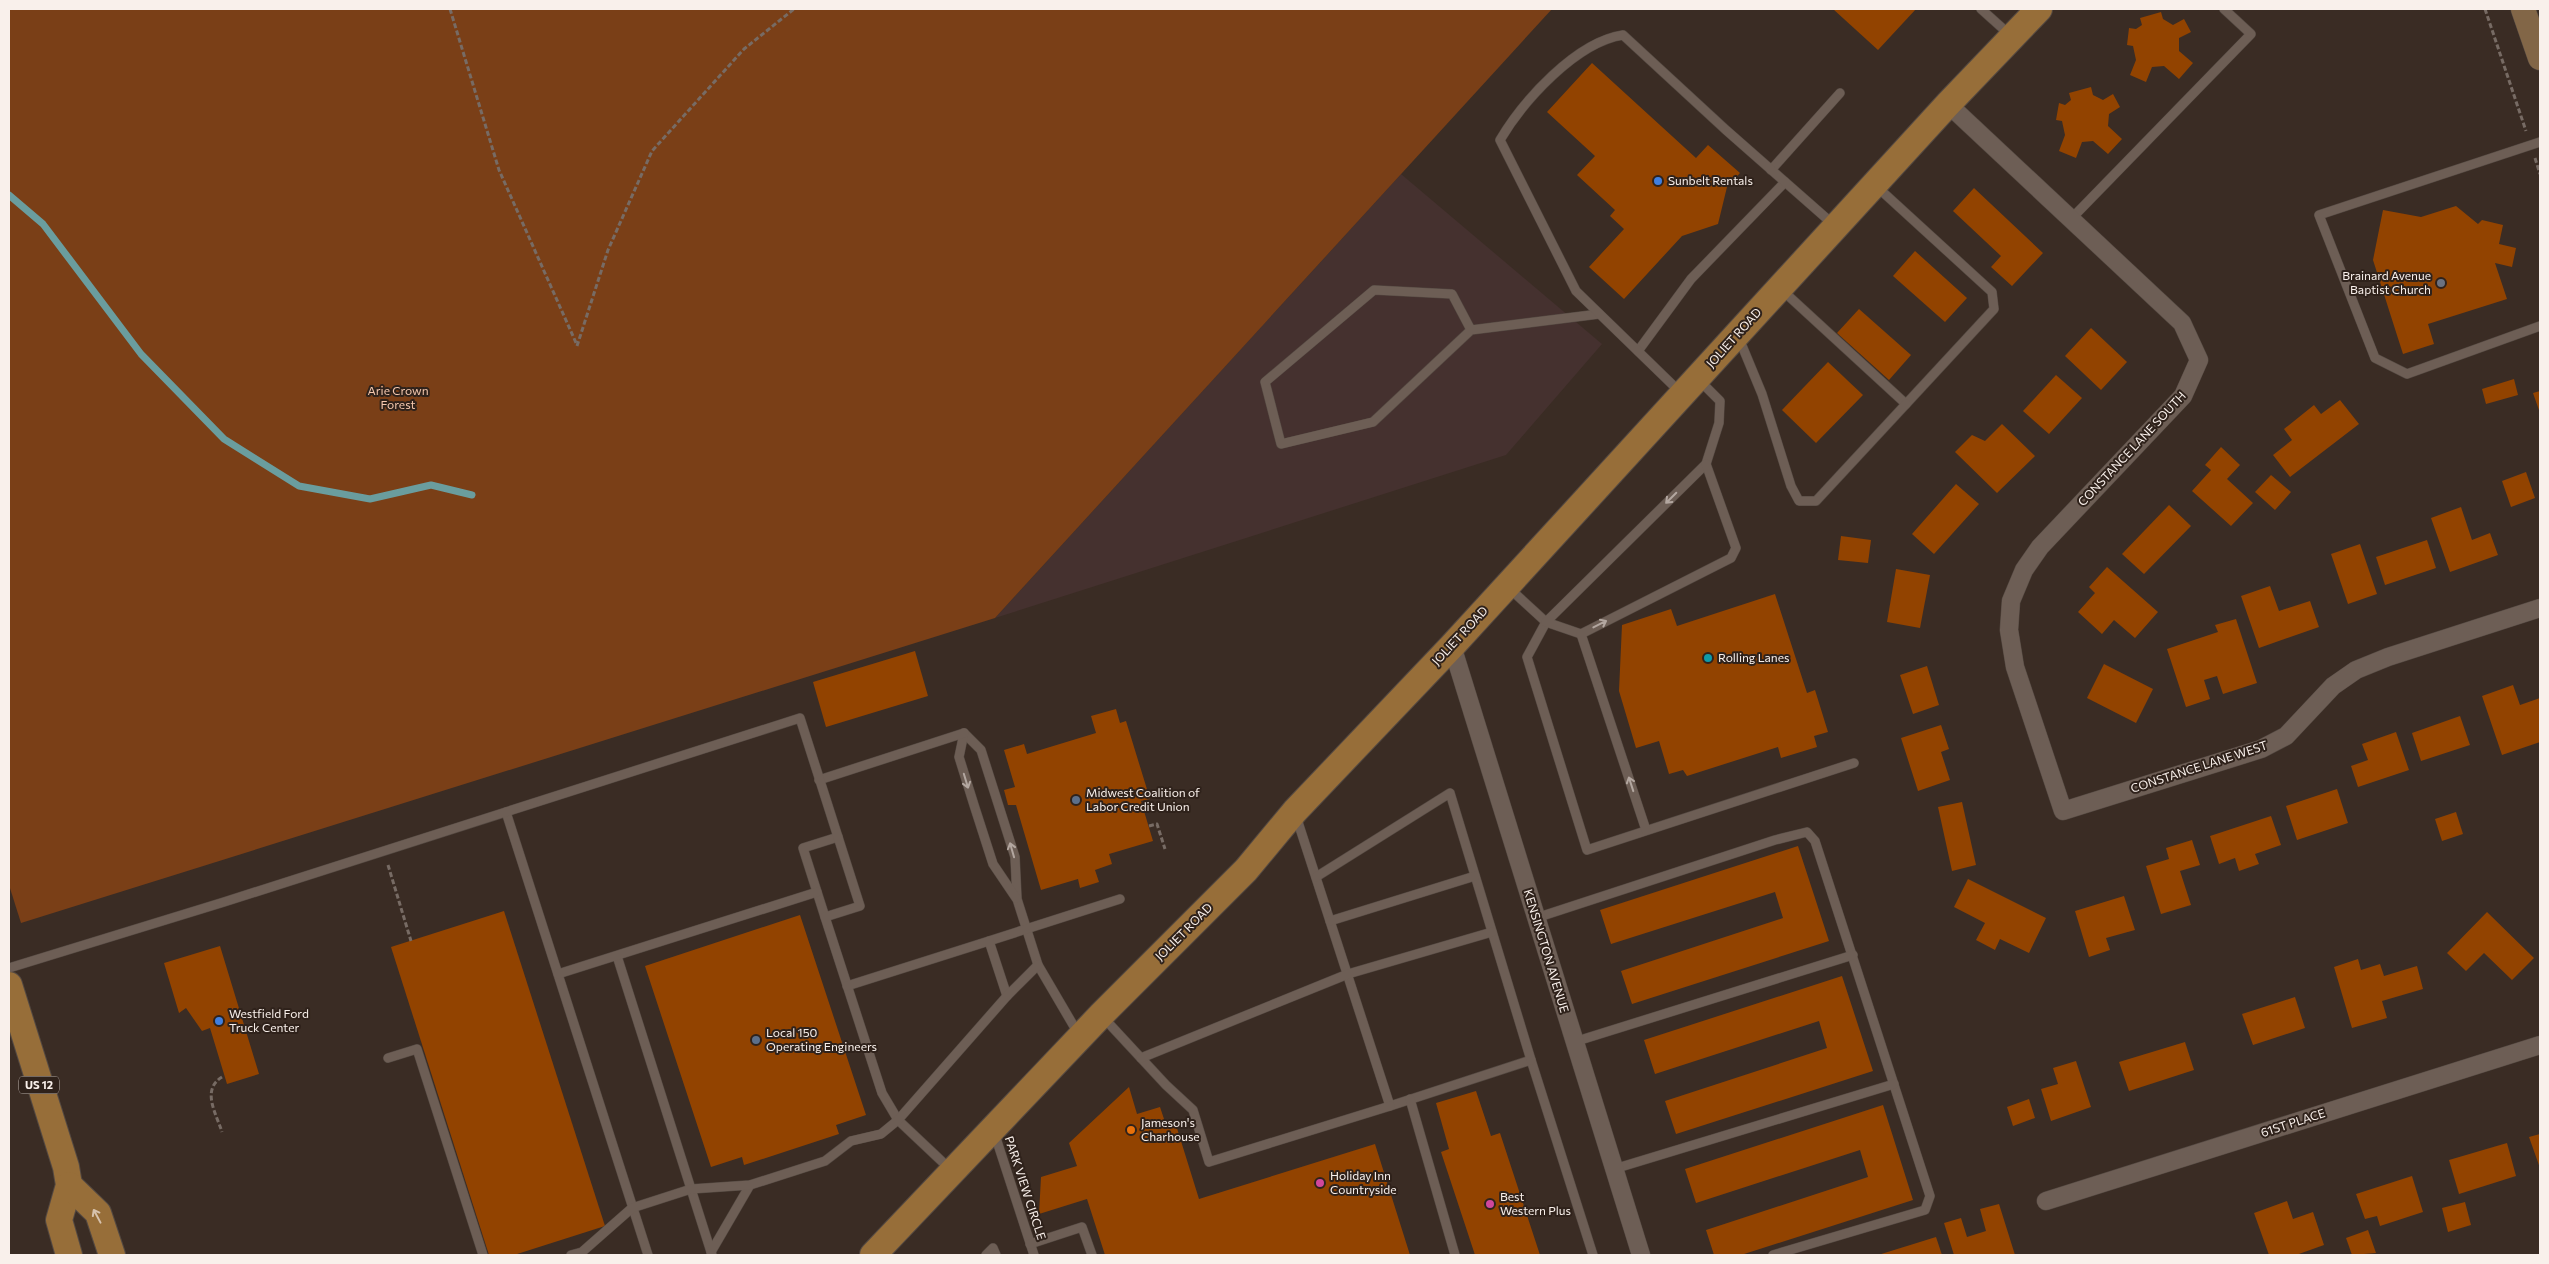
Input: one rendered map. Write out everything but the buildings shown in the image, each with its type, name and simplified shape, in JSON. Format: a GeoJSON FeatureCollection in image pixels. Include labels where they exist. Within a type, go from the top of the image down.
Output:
{"type":"FeatureCollection","features":[{"type":"Feature","properties":{"kind":"main road","name":"JOLIET ROAD"},"geometry":{"type":"LineString","coordinates":[[873,1255],[1101,1015],[1246,870],[1295,811],[1452,646],[1948,104],[2039,9]]}},
{"type":"Feature","properties":{"kind":"main road","name":"US 12"},"geometry":{"type":"LineString","coordinates":[[9,985],[69,1185],[98,1213],[112,1255]]}},
{"type":"Feature","properties":{"kind":"main road"},"geometry":{"type":"LineString","coordinates":[[69,1185],[59,1220],[69,1255]]}},
{"type":"Feature","properties":{"kind":"street"},"geometry":{"type":"LineString","coordinates":[[2523,9],[2540,58]]}},
{"type":"Feature","properties":{"kind":"street","name":"CONSTANCE LANE SOUTH"},"geometry":{"type":"LineString","coordinates":[[1948,104],[2182,323],[2199,360],[2183,396],[2040,547],[2024,570],[2011,601],[2009,630],[2015,667],[2063,811]]}},
{"type":"Feature","properties":{"kind":"street","name":"CONSTANCE LANE WEST"},"geometry":{"type":"LineString","coordinates":[[2063,811],[2261,749],[2286,736],[2333,686],[2356,670],[2388,657],[2540,608]]}},
{"type":"Feature","properties":{"kind":"street","name":"KENSINGTON AVENUE"},"geometry":{"type":"LineString","coordinates":[[1452,646],[1641,1255]]}},
{"type":"Feature","properties":{"kind":"street","name":"61ST PLACE"},"geometry":{"type":"LineString","coordinates":[[2046,1201],[2540,1045]]}},
{"type":"Feature","properties":{"kind":"lane"},"geometry":{"type":"LineString","coordinates":[[1981,9],[2012,37]]}},
{"type":"Feature","properties":{"kind":"lane"},"geometry":{"type":"LineString","coordinates":[[2072,218],[2251,34],[2224,9]]}},
{"type":"Feature","properties":{"kind":"lane"},"geometry":{"type":"LineString","coordinates":[[1836,227],[1623,35],[1606,37],[1565,64],[1514,116],[1500,140],[1576,291],[1638,351],[1690,386],[1720,401],[1719,423],[1706,464],[1546,622],[1527,657],[1587,850],[1854,763]]}},
{"type":"Feature","properties":{"kind":"lane"},"geometry":{"type":"LineString","coordinates":[[1771,170],[1840,93]]}},
{"type":"Feature","properties":{"kind":"lane"},"geometry":{"type":"LineString","coordinates":[[2540,142],[2318,215],[2375,358],[2406,374],[2540,326]]}},
{"type":"Feature","properties":{"kind":"lane"},"geometry":{"type":"LineString","coordinates":[[1638,351],[1691,279],[1785,182]]}},
{"type":"Feature","properties":{"kind":"lane"},"geometry":{"type":"LineString","coordinates":[[1738,334],[1762,394],[1791,486],[1799,501],[1816,501],[1994,309],[1992,292],[1875,184]]}},
{"type":"Feature","properties":{"kind":"lane"},"geometry":{"type":"LineString","coordinates":[[1780,288],[1906,404]]}},
{"type":"Feature","properties":{"kind":"lane"},"geometry":{"type":"LineString","coordinates":[[1471,330],[1452,294],[1374,290],[1265,382],[1281,444],[1373,422],[1471,330],[1600,314]]}},
{"type":"Feature","properties":{"kind":"lane"},"geometry":{"type":"LineString","coordinates":[[1507,586],[1546,622],[1581,634],[1731,558],[1736,548],[1706,464]]}},
{"type":"Feature","properties":{"kind":"lane"},"geometry":{"type":"LineString","coordinates":[[1581,634],[1646,830]]}},
{"type":"Feature","properties":{"kind":"lane"},"geometry":{"type":"LineString","coordinates":[[9,968],[800,718],[860,906],[825,917]]}},
{"type":"Feature","properties":{"kind":"lane"},"geometry":{"type":"LineString","coordinates":[[819,780],[964,733]]}},
{"type":"Feature","properties":{"kind":"lane"},"geometry":{"type":"LineString","coordinates":[[964,733],[959,757],[987,847],[993,864],[1017,899]]}},
{"type":"Feature","properties":{"kind":"lane"},"geometry":{"type":"LineString","coordinates":[[964,733],[981,750],[984,759],[1015,857],[1017,899],[1038,965],[1080,1037]]}},
{"type":"Feature","properties":{"kind":"lane"},"geometry":{"type":"LineString","coordinates":[[1316,877],[1450,793],[1531,1060],[1593,1255]]}},
{"type":"Feature","properties":{"kind":"lane"},"geometry":{"type":"LineString","coordinates":[[1295,811],[1390,1106]]}},
{"type":"Feature","properties":{"kind":"lane"},"geometry":{"type":"LineString","coordinates":[[506,812],[648,1255]]}},
{"type":"Feature","properties":{"kind":"lane"},"geometry":{"type":"LineString","coordinates":[[1536,918],[1766,843],[1807,832],[1816,841],[1930,1196],[1925,1210],[1773,1255]]}},
{"type":"Feature","properties":{"kind":"lane"},"geometry":{"type":"LineString","coordinates":[[838,837],[803,848],[882,1094],[898,1120],[953,1171]]}},
{"type":"Feature","properties":{"kind":"lane"},"geometry":{"type":"LineString","coordinates":[[1330,921],[1475,876]]}},
{"type":"Feature","properties":{"kind":"lane"},"geometry":{"type":"LineString","coordinates":[[558,974],[817,892]]}},
{"type":"Feature","properties":{"kind":"lane"},"geometry":{"type":"LineString","coordinates":[[847,986],[1120,899]]}},
{"type":"Feature","properties":{"kind":"lane"},"geometry":{"type":"LineString","coordinates":[[1141,1058],[1348,974],[1492,932]]}},
{"type":"Feature","properties":{"kind":"lane"},"geometry":{"type":"LineString","coordinates":[[989,941],[1007,996]]}},
{"type":"Feature","properties":{"kind":"lane"},"geometry":{"type":"LineString","coordinates":[[1574,1042],[1676,1012],[1853,955]]}},
{"type":"Feature","properties":{"kind":"lane"},"geometry":{"type":"LineString","coordinates":[[617,956],[712,1254]]}},
{"type":"Feature","properties":{"kind":"lane"},"geometry":{"type":"LineString","coordinates":[[571,1255],[582,1252],[632,1208],[691,1189],[750,1185],[825,1161],[851,1141],[881,1134],[898,1120],[1007,996],[1038,965]]}},
{"type":"Feature","properties":{"kind":"lane"},"geometry":{"type":"LineString","coordinates":[[1101,1015],[1193,1110],[1209,1162],[1531,1060]]}},
{"type":"Feature","properties":{"kind":"lane"},"geometry":{"type":"LineString","coordinates":[[388,1058],[417,1049],[483,1255]]}},
{"type":"Feature","properties":{"kind":"lane"},"geometry":{"type":"LineString","coordinates":[[1614,1169],[1894,1084]]}},
{"type":"Feature","properties":{"kind":"lane"},"geometry":{"type":"LineString","coordinates":[[1410,1099],[1455,1255]]}},
{"type":"Feature","properties":{"kind":"lane","name":"PARK VIEW CIRCLE"},"geometry":{"type":"LineString","coordinates":[[993,1129],[1034,1255]]}},
{"type":"Feature","properties":{"kind":"lane"},"geometry":{"type":"LineString","coordinates":[[712,1254],[750,1185]]}},
{"type":"Feature","properties":{"kind":"lane"},"geometry":{"type":"LineString","coordinates":[[1030,1244],[1082,1227],[1092,1255]]}},
{"type":"Feature","properties":{"kind":"lane"},"geometry":{"type":"LineString","coordinates":[[986,1255],[993,1248],[996,1255]]}},
{"type":"Feature","properties":{"kind":"path"},"geometry":{"type":"LineString","coordinates":[[450,9],[499,170],[577,346],[608,250],[652,151],[744,50],[794,9]]}},
{"type":"Feature","properties":{"kind":"path"},"geometry":{"type":"LineString","coordinates":[[2485,9],[2540,174]]}},
{"type":"Feature","properties":{"kind":"path"},"geometry":{"type":"LineString","coordinates":[[1149,826],[1157,824],[1165,849]]}},
{"type":"Feature","properties":{"kind":"path"},"geometry":{"type":"LineString","coordinates":[[383,851],[411,941]]}},
{"type":"Feature","properties":{"kind":"path"},"geometry":{"type":"LineString","coordinates":[[222,1077],[214,1082],[210,1089],[222,1132]]}},
{"type":"Feature","properties":{"kind":"shaded area"},"geometry":{"type":"Polygon","coordinates":[[[1401,174],[1602,344],[1506,455],[995,618],[1401,174]]]}},
{"type":"Feature","properties":{"kind":"green space","name":"Arie Crown Forest"},"geometry":{"type":"Polygon","coordinates":[[[9,9],[1552,9],[995,618],[21,923],[9,885],[9,9]]]}},
{"type":"Feature","properties":{"kind":"waterway"},"geometry":{"type":"LineString","coordinates":[[9,195],[43,224],[141,354],[224,439],[299,486],[370,499],[431,485],[472,495]]}},
{"type":"Feature","properties":{"kind":"place","name":"Sunbelt Rentals"},"geometry":{"type":"Point","coordinates":[1658,181]}},
{"type":"Feature","properties":{"kind":"place","name":"Brainard Avenue Baptist Church"},"geometry":{"type":"Point","coordinates":[2441,283]}},
{"type":"Feature","properties":{"kind":"place","name":"Rolling Lanes"},"geometry":{"type":"Point","coordinates":[1708,658]}},
{"type":"Feature","properties":{"kind":"place","name":"Midwest Coalition of Labor Credit Union"},"geometry":{"type":"Point","coordinates":[1076,800]}},
{"type":"Feature","properties":{"kind":"place","name":"Westfield Ford Truck Center"},"geometry":{"type":"Point","coordinates":[219,1021]}},
{"type":"Feature","properties":{"kind":"place","name":"Local 150 Operating Engineers"},"geometry":{"type":"Point","coordinates":[756,1040]}},
{"type":"Feature","properties":{"kind":"place","name":"Jameson's Charhouse"},"geometry":{"type":"Point","coordinates":[1131,1130]}},
{"type":"Feature","properties":{"kind":"place","name":"Holiday Inn Countryside"},"geometry":{"type":"Point","coordinates":[1320,1183]}},
{"type":"Feature","properties":{"kind":"place","name":"Best Western Plus"},"geometry":{"type":"Point","coordinates":[1490,1204]}}]}
